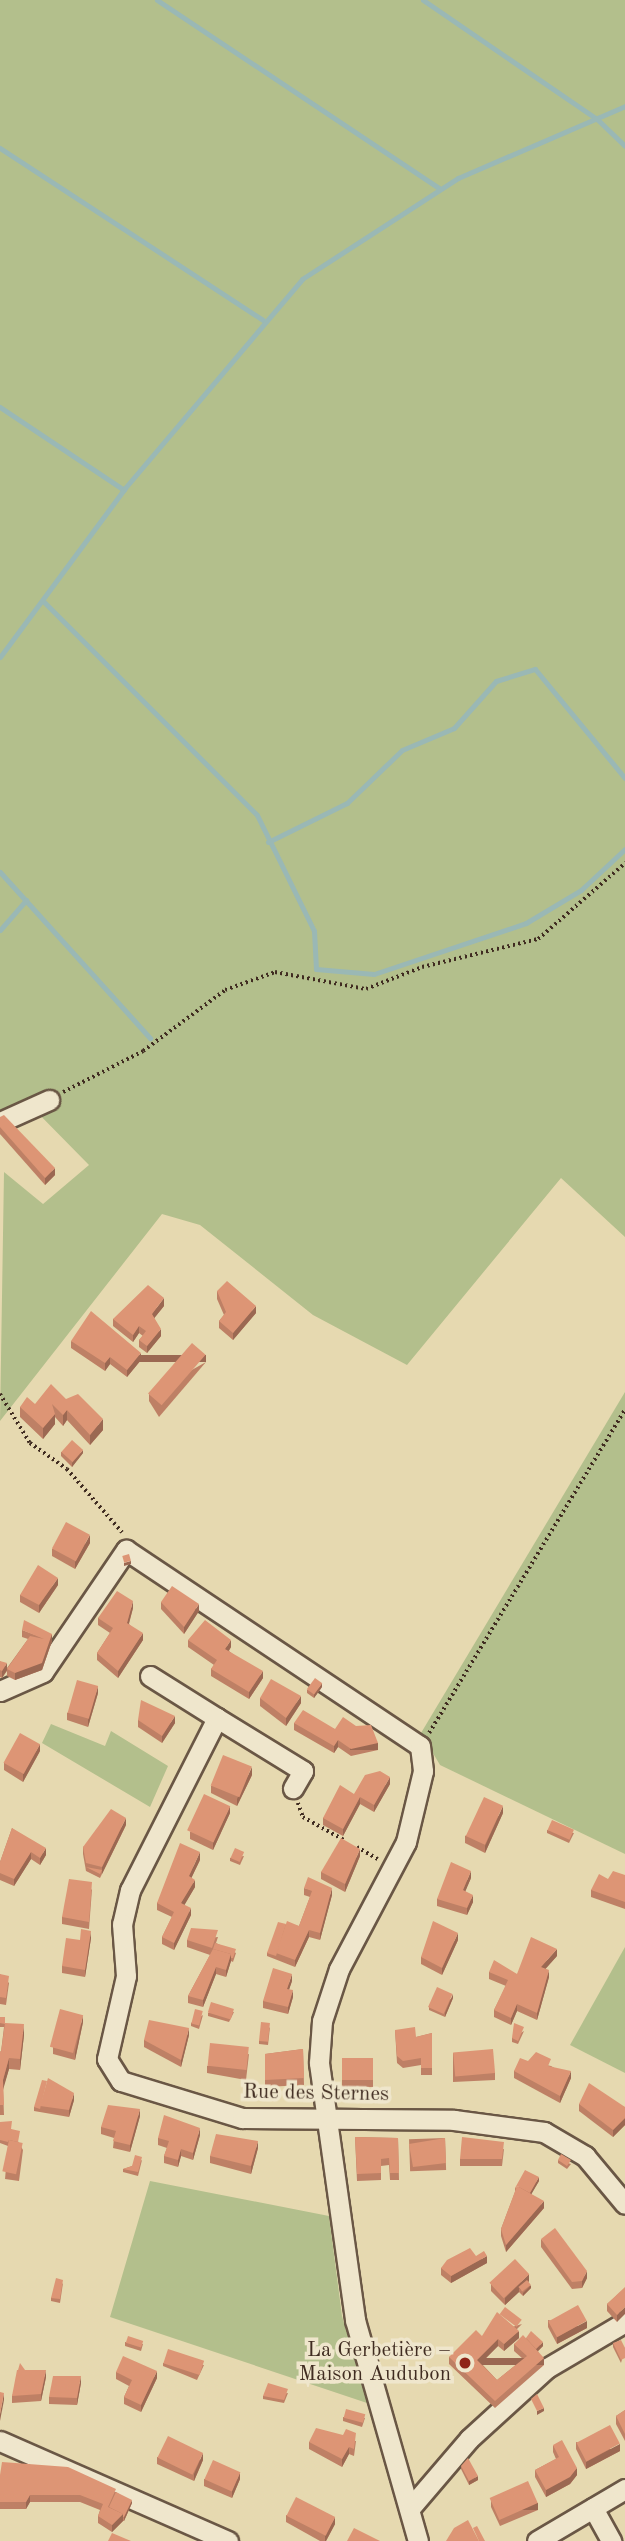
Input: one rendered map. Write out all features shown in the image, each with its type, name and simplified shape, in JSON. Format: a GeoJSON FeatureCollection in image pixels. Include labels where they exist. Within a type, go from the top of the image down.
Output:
{"type":"FeatureCollection","features":[{"type":"Feature","properties":{"kind":"street"},"geometry":{"type":"LineString","coordinates":[[0,1122],[49,1100]]}},
{"type":"Feature","properties":{"kind":"street"},"geometry":{"type":"LineString","coordinates":[[0,1691],[43,1672],[126,1550],[421,1746],[419,1790],[394,1869],[326,2006],[319,2063],[355,2320],[411,2507],[418,2541]]}},
{"type":"Feature","properties":{"kind":"street"},"geometry":{"type":"LineString","coordinates":[[150,1676],[303,1770],[293,1787]]}},
{"type":"Feature","properties":{"kind":"street","name":"Rue des Sternes"},"geometry":{"type":"LineString","coordinates":[[217,1717],[130,1890],[122,1924],[126,1976],[107,2059],[121,2081],[174,2101],[242,2118],[454,2120],[544,2132],[585,2156],[625,2204]]}},
{"type":"Feature","properties":{"kind":"street"},"geometry":{"type":"LineString","coordinates":[[411,2507],[469,2439],[548,2368],[625,2322]]}},
{"type":"Feature","properties":{"kind":"street"},"geometry":{"type":"LineString","coordinates":[[0,2441],[228,2541]]}},
{"type":"Feature","properties":{"kind":"street"},"geometry":{"type":"LineString","coordinates":[[537,2541],[625,2490]]}},
{"type":"Feature","properties":{"kind":"street"},"geometry":{"type":"LineString","coordinates":[[593,2508],[611,2541]]}},
{"type":"Feature","properties":{"kind":"path"},"geometry":{"type":"LineString","coordinates":[[49,1100],[143,1051],[225,990],[275,972],[366,989],[422,967],[538,939],[625,863]]}},
{"type":"Feature","properties":{"kind":"path"},"geometry":{"type":"LineString","coordinates":[[0,1394],[30,1443],[67,1469],[120,1529],[126,1550]]}},
{"type":"Feature","properties":{"kind":"path"},"geometry":{"type":"LineString","coordinates":[[421,1746],[625,1410]]}},
{"type":"Feature","properties":{"kind":"path"},"geometry":{"type":"LineString","coordinates":[[293,1787],[303,1817],[394,1869]]}},
{"type":"Feature","properties":{"kind":"green space"},"geometry":{"type":"Polygon","coordinates":[[[0,0],[625,0],[625,1237],[561,1178],[407,1365],[313,1315],[200,1225],[162,1214],[0,1421],[4,1172],[43,1204],[89,1165],[26,1101],[0,1113],[0,0]]]}},
{"type":"Feature","properties":{"kind":"green space"},"geometry":{"type":"Polygon","coordinates":[[[625,1392],[625,1854],[440,1765],[421,1733],[625,1392]]]}},
{"type":"Feature","properties":{"kind":"green space"},"geometry":{"type":"Polygon","coordinates":[[[51,1724],[105,1746],[111,1731],[168,1766],[150,1807],[42,1743],[51,1724]]]}},
{"type":"Feature","properties":{"kind":"green space"},"geometry":{"type":"Polygon","coordinates":[[[625,1947],[625,2073],[570,2045],[625,1947]]]}},
{"type":"Feature","properties":{"kind":"green space"},"geometry":{"type":"Polygon","coordinates":[[[150,2181],[329,2216],[342,2316],[367,2403],[110,2317],[150,2181]]]}},
{"type":"Feature","properties":{"kind":"building"},"geometry":{"type":"Polygon","coordinates":[[[4,1115],[55,1168],[45,1178],[0,1127],[0,1117],[4,1115]]]}},
{"type":"Feature","properties":{"kind":"building"},"geometry":{"type":"Polygon","coordinates":[[[227,1281],[256,1306],[233,1333],[219,1321],[226,1312],[217,1291],[227,1281]]]}},
{"type":"Feature","properties":{"kind":"building"},"geometry":{"type":"Polygon","coordinates":[[[148,1285],[164,1298],[152,1314],[161,1329],[147,1346],[139,1340],[146,1331],[139,1326],[133,1335],[113,1319],[148,1285]]]}},
{"type":"Feature","properties":{"kind":"building"},"geometry":{"type":"Polygon","coordinates":[[[91,1311],[141,1353],[127,1370],[110,1357],[105,1363],[71,1341],[91,1311]]]}},
{"type":"Feature","properties":{"kind":"building"},"geometry":{"type":"Polygon","coordinates":[[[192,1343],[206,1355],[162,1405],[148,1394],[192,1343]]]}},
{"type":"Feature","properties":{"kind":"building"},"geometry":{"type":"Polygon","coordinates":[[[51,1384],[66,1399],[78,1394],[103,1419],[90,1435],[67,1410],[63,1415],[52,1404],[55,1414],[43,1428],[20,1407],[27,1397],[35,1404],[51,1384]]]}},
{"type":"Feature","properties":{"kind":"building"},"geometry":{"type":"Polygon","coordinates":[[[72,1440],[83,1450],[72,1462],[61,1452],[72,1440]]]}},
{"type":"Feature","properties":{"kind":"building"},"geometry":{"type":"Polygon","coordinates":[[[66,1522],[90,1535],[76,1561],[52,1548],[66,1522]]]}},
{"type":"Feature","properties":{"kind":"building"},"geometry":{"type":"Polygon","coordinates":[[[129,1554],[131,1561],[124,1563],[122,1556],[129,1554]]]}},
{"type":"Feature","properties":{"kind":"building"},"geometry":{"type":"Polygon","coordinates":[[[38,1565],[58,1578],[39,1605],[20,1595],[38,1565]]]}},
{"type":"Feature","properties":{"kind":"building"},"geometry":{"type":"Polygon","coordinates":[[[172,1586],[199,1604],[184,1627],[161,1602],[172,1586]]]}},
{"type":"Feature","properties":{"kind":"building"},"geometry":{"type":"Polygon","coordinates":[[[117,1591],[133,1601],[127,1623],[143,1633],[118,1671],[97,1653],[113,1628],[98,1618],[117,1591]]]}},
{"type":"Feature","properties":{"kind":"building"},"geometry":{"type":"Polygon","coordinates":[[[24,1620],[52,1634],[42,1663],[15,1673],[7,1669],[30,1636],[44,1639],[22,1630],[24,1620]]]}},
{"type":"Feature","properties":{"kind":"building"},"geometry":{"type":"Polygon","coordinates":[[[205,1620],[231,1640],[225,1649],[263,1671],[249,1692],[211,1669],[217,1660],[188,1640],[205,1620]]]}},
{"type":"Feature","properties":{"kind":"building"},"geometry":{"type":"Polygon","coordinates":[[[0,1661],[7,1663],[2,1671],[0,1670],[0,1661]]]}},
{"type":"Feature","properties":{"kind":"building"},"geometry":{"type":"Polygon","coordinates":[[[315,1678],[322,1683],[314,1695],[307,1689],[315,1678]]]}},
{"type":"Feature","properties":{"kind":"building"},"geometry":{"type":"Polygon","coordinates":[[[271,1679],[301,1696],[286,1718],[260,1698],[271,1679]]]}},
{"type":"Feature","properties":{"kind":"building"},"geometry":{"type":"Polygon","coordinates":[[[77,1680],[98,1686],[89,1719],[68,1713],[77,1680]]]}},
{"type":"Feature","properties":{"kind":"building"},"geometry":{"type":"Polygon","coordinates":[[[141,1700],[175,1716],[162,1736],[138,1720],[141,1700]]]}},
{"type":"Feature","properties":{"kind":"building"},"geometry":{"type":"Polygon","coordinates":[[[303,1710],[335,1729],[343,1717],[356,1726],[371,1725],[378,1743],[351,1749],[338,1740],[334,1746],[294,1723],[303,1710]]]}},
{"type":"Feature","properties":{"kind":"building"},"geometry":{"type":"Polygon","coordinates":[[[20,1733],[40,1744],[24,1774],[4,1763],[20,1733]]]}},
{"type":"Feature","properties":{"kind":"building"},"geometry":{"type":"Polygon","coordinates":[[[223,1755],[252,1767],[239,1797],[211,1786],[223,1755]]]}},
{"type":"Feature","properties":{"kind":"building"},"geometry":{"type":"Polygon","coordinates":[[[380,1771],[390,1777],[374,1805],[360,1797],[343,1829],[323,1818],[340,1785],[354,1794],[365,1775],[380,1771]]]}},
{"type":"Feature","properties":{"kind":"building"},"geometry":{"type":"Polygon","coordinates":[[[204,1794],[230,1806],[213,1843],[187,1830],[204,1794]]]}},
{"type":"Feature","properties":{"kind":"building"},"geometry":{"type":"Polygon","coordinates":[[[484,1797],[503,1806],[485,1845],[466,1836],[484,1797]]]}},
{"type":"Feature","properties":{"kind":"building"},"geometry":{"type":"Polygon","coordinates":[[[111,1809],[126,1818],[102,1867],[86,1863],[83,1847],[111,1809]]]}},
{"type":"Feature","properties":{"kind":"building"},"geometry":{"type":"Polygon","coordinates":[[[552,1820],[574,1830],[569,1840],[548,1830],[552,1820]]]}},
{"type":"Feature","properties":{"kind":"building"},"geometry":{"type":"Polygon","coordinates":[[[12,1828],[46,1848],[40,1858],[31,1852],[14,1879],[0,1873],[0,1862],[12,1828]]]}},
{"type":"Feature","properties":{"kind":"building"},"geometry":{"type":"Polygon","coordinates":[[[341,1838],[360,1849],[345,1884],[321,1872],[341,1838]]]}},
{"type":"Feature","properties":{"kind":"building"},"geometry":{"type":"Polygon","coordinates":[[[180,1843],[200,1852],[189,1876],[195,1880],[181,1903],[191,1908],[174,1943],[162,1937],[174,1912],[157,1903],[180,1843]]]}},
{"type":"Feature","properties":{"kind":"building"},"geometry":{"type":"Polygon","coordinates":[[[235,1848],[244,1852],[240,1862],[231,1858],[235,1848]]]}},
{"type":"Feature","properties":{"kind":"building"},"geometry":{"type":"Polygon","coordinates":[[[451,1862],[471,1871],[463,1890],[473,1895],[467,1908],[437,1899],[451,1862]]]}},
{"type":"Feature","properties":{"kind":"building"},"geometry":{"type":"Polygon","coordinates":[[[86,1867],[102,1870],[100,1874],[86,1867]]]}},
{"type":"Feature","properties":{"kind":"building"},"geometry":{"type":"Polygon","coordinates":[[[613,1871],[625,1875],[625,1902],[591,1890],[599,1874],[608,1879],[613,1871]]]}},
{"type":"Feature","properties":{"kind":"building"},"geometry":{"type":"Polygon","coordinates":[[[308,1877],[332,1888],[320,1933],[309,1930],[295,1960],[276,1953],[287,1921],[299,1926],[312,1891],[304,1888],[308,1877]]]}},
{"type":"Feature","properties":{"kind":"building"},"geometry":{"type":"Polygon","coordinates":[[[69,1879],[92,1882],[89,1922],[62,1917],[69,1879]]]}},
{"type":"Feature","properties":{"kind":"building"},"geometry":{"type":"Polygon","coordinates":[[[433,1921],[458,1933],[442,1968],[421,1957],[433,1921]]]}},
{"type":"Feature","properties":{"kind":"building"},"geometry":{"type":"Polygon","coordinates":[[[278,1922],[286,1924],[276,1956],[267,1953],[278,1922]]]}},
{"type":"Feature","properties":{"kind":"building"},"geometry":{"type":"Polygon","coordinates":[[[191,1928],[218,1930],[212,1948],[187,1940],[191,1928]]]}},
{"type":"Feature","properties":{"kind":"building"},"geometry":{"type":"Polygon","coordinates":[[[81,1929],[91,1931],[85,1970],[62,1966],[66,1938],[80,1940],[81,1929]]]}},
{"type":"Feature","properties":{"kind":"building"},"geometry":{"type":"Polygon","coordinates":[[[531,1937],[557,1949],[541,1967],[549,1970],[537,2013],[517,2004],[511,2018],[494,2010],[508,1980],[489,1972],[494,1960],[517,1974],[531,1937]]]}},
{"type":"Feature","properties":{"kind":"building"},"geometry":{"type":"Polygon","coordinates":[[[215,1943],[236,1949],[233,1958],[231,1954],[213,1949],[215,1943]]]}},
{"type":"Feature","properties":{"kind":"building"},"geometry":{"type":"Polygon","coordinates":[[[213,1949],[231,1954],[226,1970],[216,1967],[203,2000],[188,1996],[213,1949]]]}},
{"type":"Feature","properties":{"kind":"building"},"geometry":{"type":"Polygon","coordinates":[[[273,1968],[292,1974],[287,1989],[293,1990],[288,2007],[263,2001],[273,1968]]]}},
{"type":"Feature","properties":{"kind":"building"},"geometry":{"type":"Polygon","coordinates":[[[0,1974],[9,1976],[6,1998],[0,1997],[0,1974]]]}},
{"type":"Feature","properties":{"kind":"building"},"geometry":{"type":"Polygon","coordinates":[[[437,1987],[453,1994],[444,2014],[428,2007],[437,1987]]]}},
{"type":"Feature","properties":{"kind":"building"},"geometry":{"type":"Polygon","coordinates":[[[211,2002],[234,2009],[231,2020],[208,2013],[211,2002]]]}},
{"type":"Feature","properties":{"kind":"building"},"geometry":{"type":"Polygon","coordinates":[[[60,2009],[83,2015],[73,2053],[50,2047],[60,2009]]]}},
{"type":"Feature","properties":{"kind":"building"},"geometry":{"type":"Polygon","coordinates":[[[195,2009],[203,2011],[199,2025],[191,2024],[195,2009]]]}},
{"type":"Feature","properties":{"kind":"building"},"geometry":{"type":"Polygon","coordinates":[[[0,2017],[5,2017],[5,2024],[0,2023],[0,2017]]]}},
{"type":"Feature","properties":{"kind":"building"},"geometry":{"type":"Polygon","coordinates":[[[149,2020],[189,2028],[181,2060],[144,2040],[149,2020]]]}},
{"type":"Feature","properties":{"kind":"building"},"geometry":{"type":"Polygon","coordinates":[[[261,2022],[270,2023],[268,2042],[259,2041],[261,2022]]]}},
{"type":"Feature","properties":{"kind":"building"},"geometry":{"type":"Polygon","coordinates":[[[5,2023],[24,2024],[20,2059],[9,2058],[3,2080],[4,2105],[0,2105],[0,2051],[5,2023]]]}},
{"type":"Feature","properties":{"kind":"building"},"geometry":{"type":"Polygon","coordinates":[[[514,2023],[524,2027],[518,2041],[512,2038],[514,2023]]]}},
{"type":"Feature","properties":{"kind":"building"},"geometry":{"type":"Polygon","coordinates":[[[415,2027],[416,2037],[432,2033],[432,2068],[421,2068],[421,2058],[403,2061],[397,2056],[395,2030],[415,2027]]]}},
{"type":"Feature","properties":{"kind":"building"},"geometry":{"type":"Polygon","coordinates":[[[210,2043],[249,2047],[246,2070],[208,2066],[210,2043]]]}},
{"type":"Feature","properties":{"kind":"building"},"geometry":{"type":"Polygon","coordinates":[[[303,2049],[304,2078],[265,2080],[265,2054],[303,2049]]]}},
{"type":"Feature","properties":{"kind":"building"},"geometry":{"type":"Polygon","coordinates":[[[493,2049],[495,2073],[455,2076],[453,2052],[493,2049]]]}},
{"type":"Feature","properties":{"kind":"building"},"geometry":{"type":"Polygon","coordinates":[[[536,2052],[551,2059],[548,2066],[571,2071],[560,2096],[514,2071],[520,2058],[528,2061],[536,2052]]]}},
{"type":"Feature","properties":{"kind":"building"},"geometry":{"type":"Polygon","coordinates":[[[342,2058],[373,2058],[373,2080],[342,2080],[342,2058]]]}},
{"type":"Feature","properties":{"kind":"building"},"geometry":{"type":"Polygon","coordinates":[[[48,2078],[74,2093],[69,2110],[40,2106],[48,2078]]]}},
{"type":"Feature","properties":{"kind":"building"},"geometry":{"type":"Polygon","coordinates":[[[42,2080],[47,2081],[40,2109],[34,2107],[42,2080]]]}},
{"type":"Feature","properties":{"kind":"building"},"geometry":{"type":"Polygon","coordinates":[[[589,2083],[625,2107],[625,2118],[613,2130],[579,2104],[589,2083]]]}},
{"type":"Feature","properties":{"kind":"building"},"geometry":{"type":"Polygon","coordinates":[[[108,2105],[140,2109],[130,2145],[113,2141],[116,2131],[101,2127],[108,2105]]]}},
{"type":"Feature","properties":{"kind":"building"},"geometry":{"type":"Polygon","coordinates":[[[164,2115],[200,2128],[193,2153],[181,2149],[178,2160],[164,2156],[169,2141],[158,2138],[164,2115]]]}},
{"type":"Feature","properties":{"kind":"building"},"geometry":{"type":"Polygon","coordinates":[[[12,2121],[11,2129],[20,2131],[18,2142],[0,2140],[0,2122],[12,2121]]]}},
{"type":"Feature","properties":{"kind":"building"},"geometry":{"type":"Polygon","coordinates":[[[216,2134],[258,2141],[251,2166],[210,2156],[216,2134]]]}},
{"type":"Feature","properties":{"kind":"building"},"geometry":{"type":"Polygon","coordinates":[[[355,2137],[398,2138],[399,2173],[390,2173],[389,2158],[381,2159],[381,2173],[357,2174],[355,2137]]]}},
{"type":"Feature","properties":{"kind":"building"},"geometry":{"type":"Polygon","coordinates":[[[462,2137],[504,2142],[502,2159],[460,2159],[462,2137]]]}},
{"type":"Feature","properties":{"kind":"building"},"geometry":{"type":"Polygon","coordinates":[[[445,2138],[446,2163],[413,2167],[409,2144],[445,2138]]]}},
{"type":"Feature","properties":{"kind":"building"},"geometry":{"type":"Polygon","coordinates":[[[9,2140],[23,2143],[16,2174],[2,2171],[9,2140]]]}},
{"type":"Feature","properties":{"kind":"building"},"geometry":{"type":"Polygon","coordinates":[[[561,2154],[571,2160],[567,2166],[558,2160],[561,2154]]]}},
{"type":"Feature","properties":{"kind":"building"},"geometry":{"type":"Polygon","coordinates":[[[135,2155],[142,2157],[138,2172],[123,2169],[132,2166],[135,2155]]]}},
{"type":"Feature","properties":{"kind":"building"},"geometry":{"type":"Polygon","coordinates":[[[525,2170],[539,2177],[530,2193],[517,2186],[515,2188],[525,2170]]]}},
{"type":"Feature","properties":{"kind":"building"},"geometry":{"type":"Polygon","coordinates":[[[517,2186],[544,2201],[506,2245],[501,2229],[517,2186]]]}},
{"type":"Feature","properties":{"kind":"building"},"geometry":{"type":"Polygon","coordinates":[[[555,2228],[587,2271],[582,2281],[572,2282],[541,2239],[555,2228]]]}},
{"type":"Feature","properties":{"kind":"building"},"geometry":{"type":"Polygon","coordinates":[[[470,2248],[476,2256],[484,2251],[487,2256],[451,2276],[441,2268],[447,2260],[470,2248]]]}},
{"type":"Feature","properties":{"kind":"building"},"geometry":{"type":"Polygon","coordinates":[[[515,2259],[529,2274],[504,2298],[489,2283],[515,2259]]]}},
{"type":"Feature","properties":{"kind":"building"},"geometry":{"type":"Polygon","coordinates":[[[56,2278],[63,2280],[60,2299],[51,2298],[56,2278]]]}},
{"type":"Feature","properties":{"kind":"building"},"geometry":{"type":"Polygon","coordinates":[[[527,2280],[531,2285],[522,2292],[518,2287],[527,2280]]]}},
{"type":"Feature","properties":{"kind":"building"},"geometry":{"type":"Polygon","coordinates":[[[625,2287],[625,2307],[617,2315],[607,2304],[625,2287]]]}},
{"type":"Feature","properties":{"kind":"building"},"geometry":{"type":"Polygon","coordinates":[[[578,2305],[587,2321],[557,2337],[548,2321],[578,2305]]]}},
{"type":"Feature","properties":{"kind":"building"},"geometry":{"type":"Polygon","coordinates":[[[505,2307],[522,2320],[516,2327],[500,2314],[505,2307]]]}},
{"type":"Feature","properties":{"kind":"building","name":"La Gerbetière – Maison Audubon"},"geometry":{"type":"Polygon","coordinates":[[[497,2312],[519,2331],[504,2344],[498,2339],[477,2360],[497,2380],[527,2356],[514,2344],[523,2335],[544,2358],[495,2401],[449,2357],[476,2330],[482,2336],[497,2312]]]}},
{"type":"Feature","properties":{"kind":"building"},"geometry":{"type":"Polygon","coordinates":[[[531,2331],[543,2342],[536,2349],[526,2338],[531,2331]]]}},
{"type":"Feature","properties":{"kind":"building"},"geometry":{"type":"Polygon","coordinates":[[[128,2336],[143,2341],[141,2348],[126,2343],[128,2336]]]}},
{"type":"Feature","properties":{"kind":"building"},"geometry":{"type":"Polygon","coordinates":[[[621,2340],[625,2348],[625,2358],[621,2360],[613,2343],[621,2340]]]}},
{"type":"Feature","properties":{"kind":"building"},"geometry":{"type":"Polygon","coordinates":[[[168,2349],[204,2361],[200,2375],[163,2363],[168,2349]]]}},
{"type":"Feature","properties":{"kind":"building"},"geometry":{"type":"Polygon","coordinates":[[[123,2356],[157,2371],[141,2405],[124,2397],[132,2380],[116,2372],[123,2356]]]}},
{"type":"Feature","properties":{"kind":"building"},"geometry":{"type":"Polygon","coordinates":[[[17,2370],[46,2370],[41,2394],[12,2396],[17,2370]]]}},
{"type":"Feature","properties":{"kind":"building"},"geometry":{"type":"Polygon","coordinates":[[[53,2376],[81,2376],[77,2398],[49,2397],[53,2376]]]}},
{"type":"Feature","properties":{"kind":"building"},"geometry":{"type":"Polygon","coordinates":[[[268,2383],[288,2389],[284,2400],[263,2396],[268,2383]]]}},
{"type":"Feature","properties":{"kind":"building"},"geometry":{"type":"Polygon","coordinates":[[[0,2392],[4,2393],[0,2414],[0,2392]]]}},
{"type":"Feature","properties":{"kind":"building"},"geometry":{"type":"Polygon","coordinates":[[[537,2394],[544,2408],[537,2411],[531,2399],[537,2394]]]}},
{"type":"Feature","properties":{"kind":"building"},"geometry":{"type":"Polygon","coordinates":[[[346,2409],[365,2414],[363,2423],[344,2418],[346,2409]]]}},
{"type":"Feature","properties":{"kind":"building"},"geometry":{"type":"Polygon","coordinates":[[[625,2410],[625,2434],[616,2416],[625,2410]]]}},
{"type":"Feature","properties":{"kind":"building"},"geometry":{"type":"Polygon","coordinates":[[[610,2425],[620,2444],[586,2461],[576,2443],[610,2425]]]}},
{"type":"Feature","properties":{"kind":"building"},"geometry":{"type":"Polygon","coordinates":[[[316,2428],[343,2435],[346,2429],[356,2433],[354,2449],[349,2447],[342,2459],[309,2442],[316,2428]]]}},
{"type":"Feature","properties":{"kind":"building"},"geometry":{"type":"Polygon","coordinates":[[[168,2436],[203,2453],[193,2475],[157,2458],[168,2436]]]}},
{"type":"Feature","properties":{"kind":"building"},"geometry":{"type":"Polygon","coordinates":[[[562,2440],[577,2468],[570,2477],[546,2490],[535,2470],[559,2457],[553,2445],[562,2440]]]}},
{"type":"Feature","properties":{"kind":"building"},"geometry":{"type":"Polygon","coordinates":[[[468,2458],[478,2476],[469,2481],[461,2466],[468,2458]]]}},
{"type":"Feature","properties":{"kind":"building"},"geometry":{"type":"Polygon","coordinates":[[[213,2460],[240,2472],[232,2491],[204,2479],[213,2460]]]}},
{"type":"Feature","properties":{"kind":"building"},"geometry":{"type":"Polygon","coordinates":[[[2,2462],[68,2467],[116,2489],[108,2507],[123,2514],[112,2525],[98,2516],[103,2504],[80,2495],[30,2495],[26,2502],[0,2502],[2,2462]]]}},
{"type":"Feature","properties":{"kind":"building"},"geometry":{"type":"Polygon","coordinates":[[[528,2481],[538,2503],[499,2520],[490,2498],[528,2481]]]}},
{"type":"Feature","properties":{"kind":"building"},"geometry":{"type":"Polygon","coordinates":[[[116,2492],[132,2500],[124,2517],[109,2507],[116,2492]]]}},
{"type":"Feature","properties":{"kind":"building"},"geometry":{"type":"Polygon","coordinates":[[[296,2497],[335,2517],[326,2536],[286,2516],[296,2497]]]}},
{"type":"Feature","properties":{"kind":"building"},"geometry":{"type":"Polygon","coordinates":[[[468,2520],[479,2541],[446,2541],[454,2528],[468,2520]]]}},
{"type":"Feature","properties":{"kind":"building"},"geometry":{"type":"Polygon","coordinates":[[[477,2526],[485,2541],[479,2541],[473,2528],[477,2526]]]}},
{"type":"Feature","properties":{"kind":"building"},"geometry":{"type":"Polygon","coordinates":[[[354,2528],[380,2541],[347,2541],[354,2528]]]}},
{"type":"Feature","properties":{"kind":"building"},"geometry":{"type":"Polygon","coordinates":[[[112,2533],[131,2541],[108,2541],[112,2533]]]}},
{"type":"Feature","properties":{"kind":"waterway"},"geometry":{"type":"LineString","coordinates":[[157,0],[439,188]]}},
{"type":"Feature","properties":{"kind":"waterway"},"geometry":{"type":"LineString","coordinates":[[423,0],[598,120],[625,146]]}},
{"type":"Feature","properties":{"kind":"waterway"},"geometry":{"type":"LineString","coordinates":[[0,657],[125,488],[302,279],[458,178],[625,106]]}},
{"type":"Feature","properties":{"kind":"waterway"},"geometry":{"type":"LineString","coordinates":[[0,148],[263,320]]}},
{"type":"Feature","properties":{"kind":"waterway"},"geometry":{"type":"LineString","coordinates":[[0,407],[124,490]]}},
{"type":"Feature","properties":{"kind":"waterway"},"geometry":{"type":"LineString","coordinates":[[44,602],[257,815],[314,931],[316,969],[374,974],[526,923],[581,890],[625,849]]}},
{"type":"Feature","properties":{"kind":"waterway"},"geometry":{"type":"LineString","coordinates":[[268,842],[347,803],[402,750],[454,728],[496,681],[535,669],[625,778]]}},
{"type":"Feature","properties":{"kind":"waterway"},"geometry":{"type":"LineString","coordinates":[[0,872],[150,1038]]}},
{"type":"Feature","properties":{"kind":"waterway"},"geometry":{"type":"LineString","coordinates":[[0,930],[26,900]]}},
{"type":"Feature","properties":{"kind":"place","name":"La Gerbetière – Maison Audubon"},"geometry":{"type":"Point","coordinates":[465,2363]}}]}
